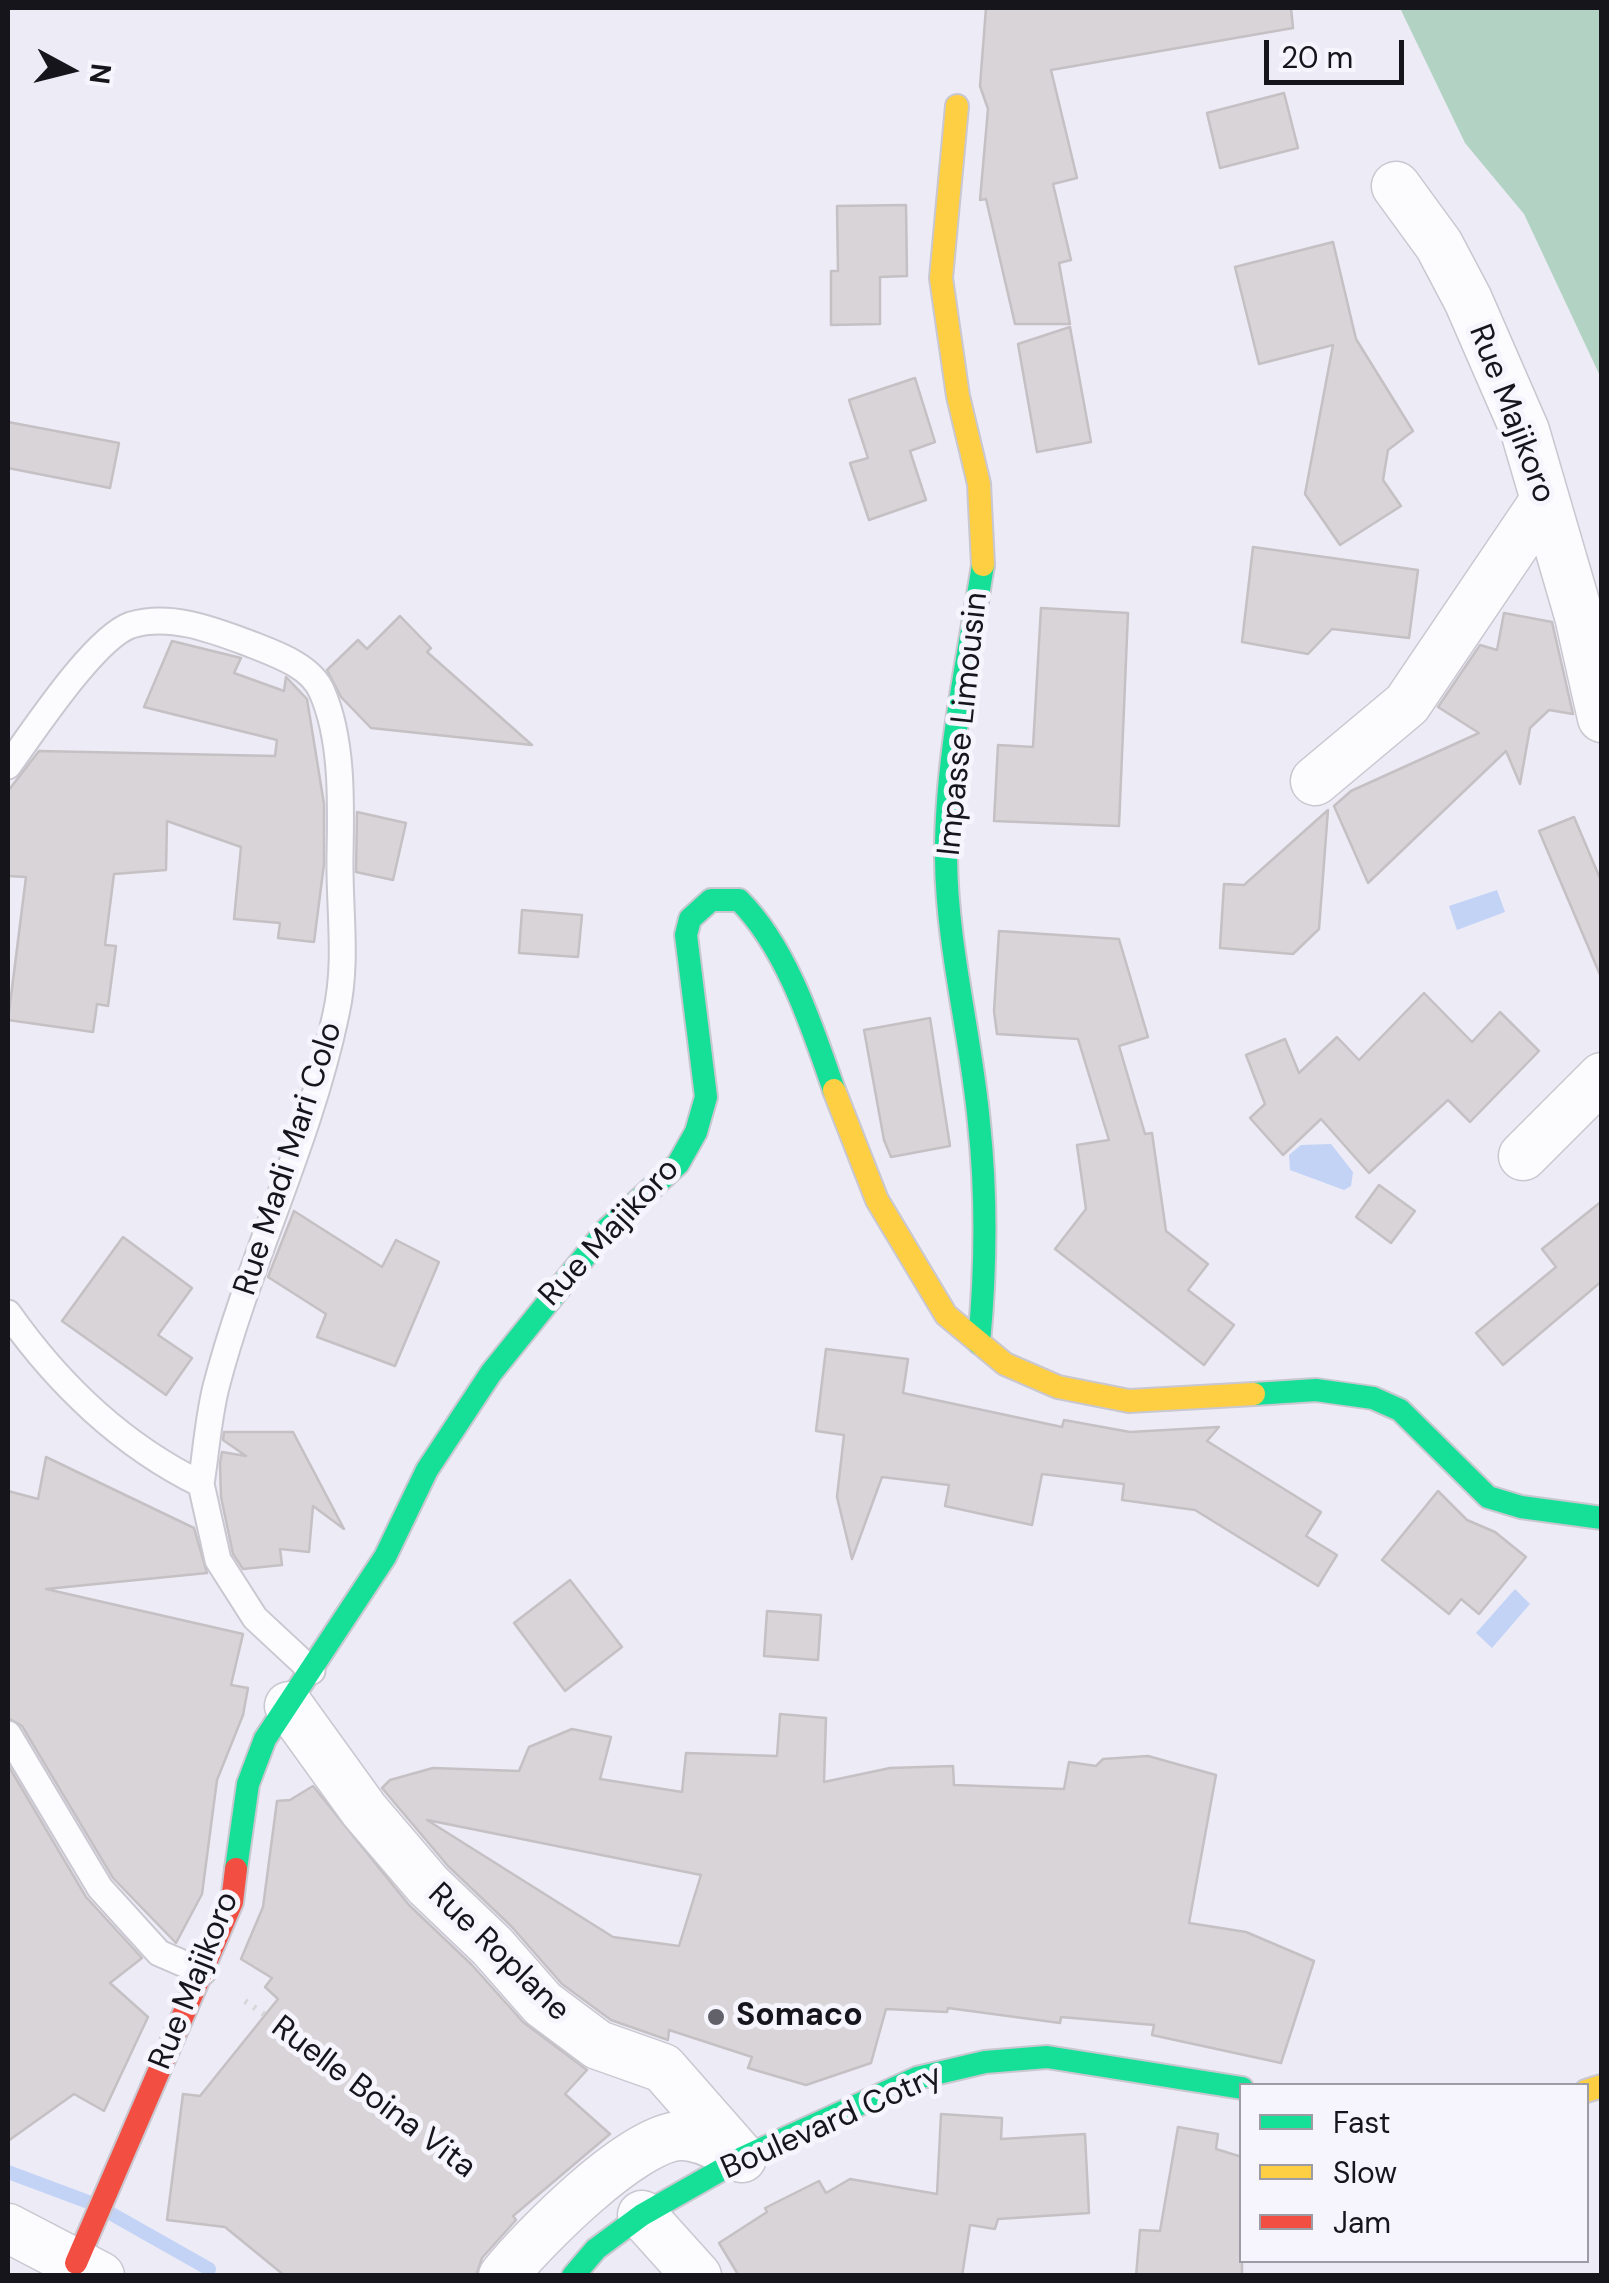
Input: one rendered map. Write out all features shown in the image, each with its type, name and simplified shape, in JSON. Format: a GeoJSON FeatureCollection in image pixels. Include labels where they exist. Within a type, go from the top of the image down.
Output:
{"type":"FeatureCollection","features":[{"type":"Feature","properties":{"kind":"street","name":"Impasse Limousin"},"geometry":{"type":"LineString","coordinates":[[957,106],[941,278],[958,396],[979,484],[985,555],[960,705],[946,858],[958,984],[980,1120],[988,1240],[979,1343]]}},
{"type":"Feature","properties":{"kind":"street","name":"Rue Majikoro"},"geometry":{"type":"LineString","coordinates":[[1396,186],[1430,230],[1468,300],[1492,363],[1525,431],[1579,616],[1602,718]]}},
{"type":"Feature","properties":{"kind":"street"},"geometry":{"type":"LineString","coordinates":[[1315,781],[1407,704],[1546,500]]}},
{"type":"Feature","properties":{"kind":"street","name":"Rue Majikoro"},"geometry":{"type":"LineString","coordinates":[[88,2256],[118,2166],[232,1902],[248,1784],[265,1739],[385,1557],[427,1470],[490,1373],[607,1229],[678,1164],[696,1132],[706,1097],[686,935],[690,919],[711,900],[740,900],[759,920],[814,1032],[877,1200],[946,1314],[1005,1364],[1058,1387],[1130,1401],[1316,1390],[1373,1398],[1400,1410],[1488,1497],[1521,1507],[1602,1518]]}},
{"type":"Feature","properties":{"kind":"street"},"geometry":{"type":"LineString","coordinates":[[1523,1156],[1602,1078]]}},
{"type":"Feature","properties":{"kind":"street","name":"Rue Roplane"},"geometry":{"type":"LineString","coordinates":[[300,1689],[364,1810],[428,1886],[492,1946],[542,2004],[598,2045],[663,2068],[742,2158]]}},
{"type":"Feature","properties":{"kind":"street","name":"Boulevard Cotry"},"geometry":{"type":"LineString","coordinates":[[573,2276],[596,2249],[642,2215],[742,2158],[918,2078],[986,2062],[1047,2057],[1239,2088]]}},
{"type":"Feature","properties":{"kind":"street"},"geometry":{"type":"LineString","coordinates":[[502,2276],[540,2230],[645,2148],[676,2136],[696,2137],[742,2158]]}},
{"type":"Feature","properties":{"kind":"street"},"geometry":{"type":"LineString","coordinates":[[642,2215],[697,2276]]}},
{"type":"Feature","properties":{"kind":"street"},"geometry":{"type":"LineString","coordinates":[[8,2228],[88,2256]]}},
{"type":"Feature","properties":{"kind":"lane","name":"Rue Madi Mari Colo"},"geometry":{"type":"LineString","coordinates":[[8,766],[96,652],[128,626],[159,620],[206,628],[266,650],[310,673],[322,691],[340,803],[345,941],[337,1011],[313,1104],[259,1248],[215,1390],[201,1484]]}},
{"type":"Feature","properties":{"kind":"lane"},"geometry":{"type":"LineString","coordinates":[[8,1314],[54,1372],[102,1419],[164,1466],[201,1484],[218,1560],[300,1689]]}},
{"type":"Feature","properties":{"kind":"lane"},"geometry":{"type":"LineString","coordinates":[[8,1734],[100,1888],[160,1952],[202,1972]]}},
{"type":"Feature","properties":{"kind":"path","name":"Ruelle Boina Vita"},"geometry":{"type":"LineString","coordinates":[[202,1972],[376,2092],[540,2230]]}},
{"type":"Feature","properties":{"kind":"green space"},"geometry":{"type":"Polygon","coordinates":[[[1400,8],[1601,8],[1601,378],[1524,214],[1465,143],[1400,8]]]}},
{"type":"Feature","properties":{"kind":"water"},"geometry":{"type":"Polygon","coordinates":[[[1497,890],[1505,912],[1457,930],[1449,906],[1497,890]]]}},
{"type":"Feature","properties":{"kind":"water"},"geometry":{"type":"Polygon","coordinates":[[[1331,1144],[1353,1172],[1351,1186],[1344,1190],[1290,1170],[1289,1155],[1301,1145],[1331,1144]]]}},
{"type":"Feature","properties":{"kind":"water"},"geometry":{"type":"Polygon","coordinates":[[[1515,1589],[1530,1604],[1492,1648],[1476,1633],[1515,1589]]]}},
{"type":"Feature","properties":{"kind":"building"},"geometry":{"type":"Polygon","coordinates":[[[986,8],[1291,8],[1293,28],[1051,70],[1077,178],[1053,184],[1071,260],[1059,263],[1070,324],[1015,324],[986,199],[980,200],[988,109],[980,86],[986,8]]]}},
{"type":"Feature","properties":{"kind":"building"},"geometry":{"type":"Polygon","coordinates":[[[1284,93],[1298,148],[1220,168],[1207,113],[1284,93]]]}},
{"type":"Feature","properties":{"kind":"building"},"geometry":{"type":"Polygon","coordinates":[[[906,205],[907,276],[880,277],[880,324],[831,325],[831,271],[838,271],[837,206],[906,205]]]}},
{"type":"Feature","properties":{"kind":"building"},"geometry":{"type":"Polygon","coordinates":[[[1333,242],[1356,339],[1413,431],[1388,450],[1383,480],[1401,506],[1340,545],[1305,494],[1333,345],[1259,364],[1235,267],[1333,242]]]}},
{"type":"Feature","properties":{"kind":"building"},"geometry":{"type":"Polygon","coordinates":[[[1070,327],[1091,442],[1037,452],[1018,344],[1070,327]]]}},
{"type":"Feature","properties":{"kind":"building"},"geometry":{"type":"Polygon","coordinates":[[[915,378],[935,442],[910,451],[926,500],[869,520],[850,463],[868,458],[849,400],[915,378]]]}},
{"type":"Feature","properties":{"kind":"building"},"geometry":{"type":"Polygon","coordinates":[[[8,422],[119,443],[110,488],[8,468],[8,422]]]}},
{"type":"Feature","properties":{"kind":"building"},"geometry":{"type":"Polygon","coordinates":[[[1253,547],[1418,570],[1409,638],[1332,629],[1308,654],[1242,642],[1253,547]]]}},
{"type":"Feature","properties":{"kind":"building"},"geometry":{"type":"Polygon","coordinates":[[[1041,608],[1128,613],[1119,826],[994,821],[998,745],[1033,747],[1041,608]]]}},
{"type":"Feature","properties":{"kind":"building"},"geometry":{"type":"Polygon","coordinates":[[[1504,613],[1552,622],[1573,714],[1549,710],[1530,728],[1520,784],[1506,751],[1368,883],[1334,806],[1351,791],[1479,733],[1438,707],[1480,645],[1497,650],[1504,613]]]}},
{"type":"Feature","properties":{"kind":"building"},"geometry":{"type":"Polygon","coordinates":[[[400,616],[431,648],[427,652],[532,745],[371,728],[341,697],[327,670],[358,640],[367,649],[400,616]]]}},
{"type":"Feature","properties":{"kind":"building"},"geometry":{"type":"Polygon","coordinates":[[[172,641],[241,658],[234,673],[284,691],[286,677],[307,699],[324,804],[324,864],[314,942],[278,938],[280,923],[234,919],[241,847],[167,821],[166,870],[114,874],[105,945],[116,946],[108,1006],[97,1004],[93,1032],[8,1020],[26,877],[8,876],[8,791],[39,751],[275,756],[277,740],[144,707],[172,641]]]}},
{"type":"Feature","properties":{"kind":"building"},"geometry":{"type":"Polygon","coordinates":[[[1328,810],[1319,929],[1293,954],[1220,948],[1224,884],[1244,885],[1328,810]]]}},
{"type":"Feature","properties":{"kind":"building"},"geometry":{"type":"Polygon","coordinates":[[[357,812],[406,823],[393,880],[356,872],[357,812]]]}},
{"type":"Feature","properties":{"kind":"building"},"geometry":{"type":"Polygon","coordinates":[[[1574,817],[1602,883],[1601,977],[1539,831],[1574,817]]]}},
{"type":"Feature","properties":{"kind":"building"},"geometry":{"type":"Polygon","coordinates":[[[522,910],[582,915],[578,957],[519,953],[522,910]]]}},
{"type":"Feature","properties":{"kind":"building"},"geometry":{"type":"Polygon","coordinates":[[[999,931],[1119,939],[1148,1037],[1119,1046],[1145,1134],[1152,1133],[1166,1231],[1208,1264],[1188,1290],[1234,1325],[1204,1365],[1055,1249],[1086,1209],[1077,1145],[1109,1140],[1078,1039],[997,1034],[994,1011],[999,931]]]}},
{"type":"Feature","properties":{"kind":"building"},"geometry":{"type":"Polygon","coordinates":[[[1424,993],[1472,1042],[1500,1012],[1539,1051],[1470,1122],[1448,1100],[1369,1173],[1321,1119],[1283,1155],[1250,1118],[1265,1104],[1246,1055],[1285,1039],[1299,1073],[1337,1037],[1359,1060],[1424,993]]]}},
{"type":"Feature","properties":{"kind":"building"},"geometry":{"type":"Polygon","coordinates":[[[930,1018],[950,1146],[891,1157],[884,1140],[864,1030],[930,1018]]]}},
{"type":"Feature","properties":{"kind":"building"},"geometry":{"type":"Polygon","coordinates":[[[1379,1185],[1415,1211],[1391,1243],[1356,1217],[1379,1185]]]}},
{"type":"Feature","properties":{"kind":"building"},"geometry":{"type":"Polygon","coordinates":[[[1602,1201],[1602,1281],[1503,1365],[1476,1333],[1556,1267],[1542,1249],[1602,1201]]]}},
{"type":"Feature","properties":{"kind":"building"},"geometry":{"type":"Polygon","coordinates":[[[294,1211],[382,1267],[396,1240],[439,1262],[395,1366],[317,1337],[326,1314],[268,1277],[294,1211]]]}},
{"type":"Feature","properties":{"kind":"building"},"geometry":{"type":"Polygon","coordinates":[[[123,1237],[192,1288],[158,1335],[192,1358],[166,1395],[62,1321],[123,1237]]]}},
{"type":"Feature","properties":{"kind":"building"},"geometry":{"type":"Polygon","coordinates":[[[826,1349],[908,1359],[903,1393],[1062,1427],[1064,1420],[1130,1432],[1219,1427],[1207,1441],[1321,1512],[1306,1536],[1337,1555],[1318,1586],[1195,1510],[1122,1500],[1124,1484],[1042,1474],[1032,1525],[945,1506],[949,1485],[882,1477],[852,1559],[837,1497],[844,1435],[816,1431],[826,1349]]]}},
{"type":"Feature","properties":{"kind":"building"},"geometry":{"type":"Polygon","coordinates":[[[224,1432],[293,1432],[344,1529],[313,1506],[309,1552],[280,1549],[282,1565],[243,1569],[233,1554],[221,1497],[220,1463],[222,1452],[246,1456],[223,1440],[224,1432]]]}},
{"type":"Feature","properties":{"kind":"building"},"geometry":{"type":"Polygon","coordinates":[[[46,1457],[194,1528],[207,1573],[46,1589],[243,1634],[231,1685],[248,1688],[243,1715],[217,1780],[202,1894],[176,1943],[113,1878],[22,1726],[8,1718],[8,1491],[38,1499],[46,1457]]]}},
{"type":"Feature","properties":{"kind":"building"},"geometry":{"type":"Polygon","coordinates":[[[1438,1491],[1467,1520],[1495,1532],[1526,1557],[1479,1614],[1461,1599],[1449,1614],[1382,1560],[1438,1491]]]}},
{"type":"Feature","properties":{"kind":"building"},"geometry":{"type":"Polygon","coordinates":[[[570,1580],[622,1647],[565,1691],[514,1623],[570,1580]]]}},
{"type":"Feature","properties":{"kind":"building"},"geometry":{"type":"Polygon","coordinates":[[[767,1611],[821,1615],[818,1660],[764,1656],[767,1611]]]}},
{"type":"Feature","properties":{"kind":"building"},"geometry":{"type":"Polygon","coordinates":[[[780,1714],[826,1718],[824,1782],[890,1768],[953,1766],[954,1785],[1064,1789],[1069,1762],[1096,1766],[1103,1759],[1148,1756],[1216,1775],[1189,1923],[1246,1932],[1314,1961],[1281,2063],[1152,2035],[1154,2025],[1061,2017],[1060,2023],[948,2008],[947,2012],[886,2009],[871,2063],[806,2085],[748,2068],[752,2057],[669,2030],[668,2040],[611,2020],[562,1984],[511,1926],[448,1866],[382,1788],[390,1780],[433,1768],[519,1771],[529,1747],[572,1729],[611,1737],[600,1779],[682,1792],[686,1753],[777,1756],[780,1714]],[[427,1820],[613,1937],[679,1946],[701,1875],[427,1820]]]}},
{"type":"Feature","properties":{"kind":"building"},"geometry":{"type":"Polygon","coordinates":[[[8,1765],[86,1897],[142,1958],[110,1983],[148,2017],[104,2111],[74,2094],[8,2141],[8,1765]]]}},
{"type":"Feature","properties":{"kind":"building"},"geometry":{"type":"Polygon","coordinates":[[[313,1786],[409,1905],[472,1965],[523,2022],[587,2070],[565,2094],[610,2134],[513,2216],[516,2220],[482,2258],[476,2276],[285,2276],[225,2227],[167,2220],[183,2094],[200,2096],[278,1999],[265,1987],[272,1978],[241,1959],[263,1907],[277,1801],[290,1800],[313,1786]]]}},
{"type":"Feature","properties":{"kind":"building"},"geometry":{"type":"Polygon","coordinates":[[[941,2114],[1002,2118],[1001,2139],[1085,2134],[1089,2213],[998,2219],[995,2229],[970,2225],[962,2276],[739,2276],[719,2243],[767,2212],[765,2208],[819,2181],[826,2193],[850,2179],[937,2194],[941,2114]]]}},
{"type":"Feature","properties":{"kind":"building"},"geometry":{"type":"Polygon","coordinates":[[[1178,2127],[1218,2134],[1216,2149],[1239,2156],[1242,2276],[1136,2276],[1140,2230],[1160,2231],[1178,2127]]]}},
{"type":"Feature","properties":{"kind":"waterway"},"geometry":{"type":"LineString","coordinates":[[8,2172],[91,2203]]}},
{"type":"Feature","properties":{"kind":"waterway"},"geometry":{"type":"LineString","coordinates":[[110,2213],[209,2269]]}},
{"type":"Feature","properties":{"kind":"traffic: fast"},"geometry":{"type":"LineString","coordinates":[[979,1343],[985,1233],[982,1151],[950,925],[946,859],[953,749],[983,565]]}},
{"type":"Feature","properties":{"kind":"traffic: fast"},"geometry":{"type":"LineString","coordinates":[[236,1869],[248,1784],[265,1739],[385,1557],[427,1470],[491,1373],[607,1229],[678,1164],[696,1132],[706,1097],[686,935],[690,919],[711,900],[739,900],[771,941],[796,989],[834,1090]]}},
{"type":"Feature","properties":{"kind":"traffic: fast"},"geometry":{"type":"LineString","coordinates":[[1254,1394],[1316,1390],[1373,1398],[1400,1410],[1488,1497],[1521,1507],[1602,1518]]}},
{"type":"Feature","properties":{"kind":"traffic: fast"},"geometry":{"type":"LineString","coordinates":[[573,2276],[596,2249],[642,2215],[742,2158],[917,2078],[985,2062],[1047,2057],[1239,2088]]}},
{"type":"Feature","properties":{"kind":"traffic: slow"},"geometry":{"type":"LineString","coordinates":[[957,106],[941,278],[958,396],[979,484],[983,565]]}},
{"type":"Feature","properties":{"kind":"traffic: slow"},"geometry":{"type":"LineString","coordinates":[[834,1090],[877,1200],[946,1315],[1005,1364],[1058,1387],[1129,1401],[1254,1394]]}},
{"type":"Feature","properties":{"kind":"traffic: slow"},"geometry":{"type":"LineString","coordinates":[[1589,2090],[1602,2086]]}},
{"type":"Feature","properties":{"kind":"traffic: jam"},"geometry":{"type":"LineString","coordinates":[[76,2263],[232,1902],[236,1869]]}},
{"type":"Feature","properties":{"kind":"place","name":"Somaco"},"geometry":{"type":"Point","coordinates":[716,2017]}}]}
